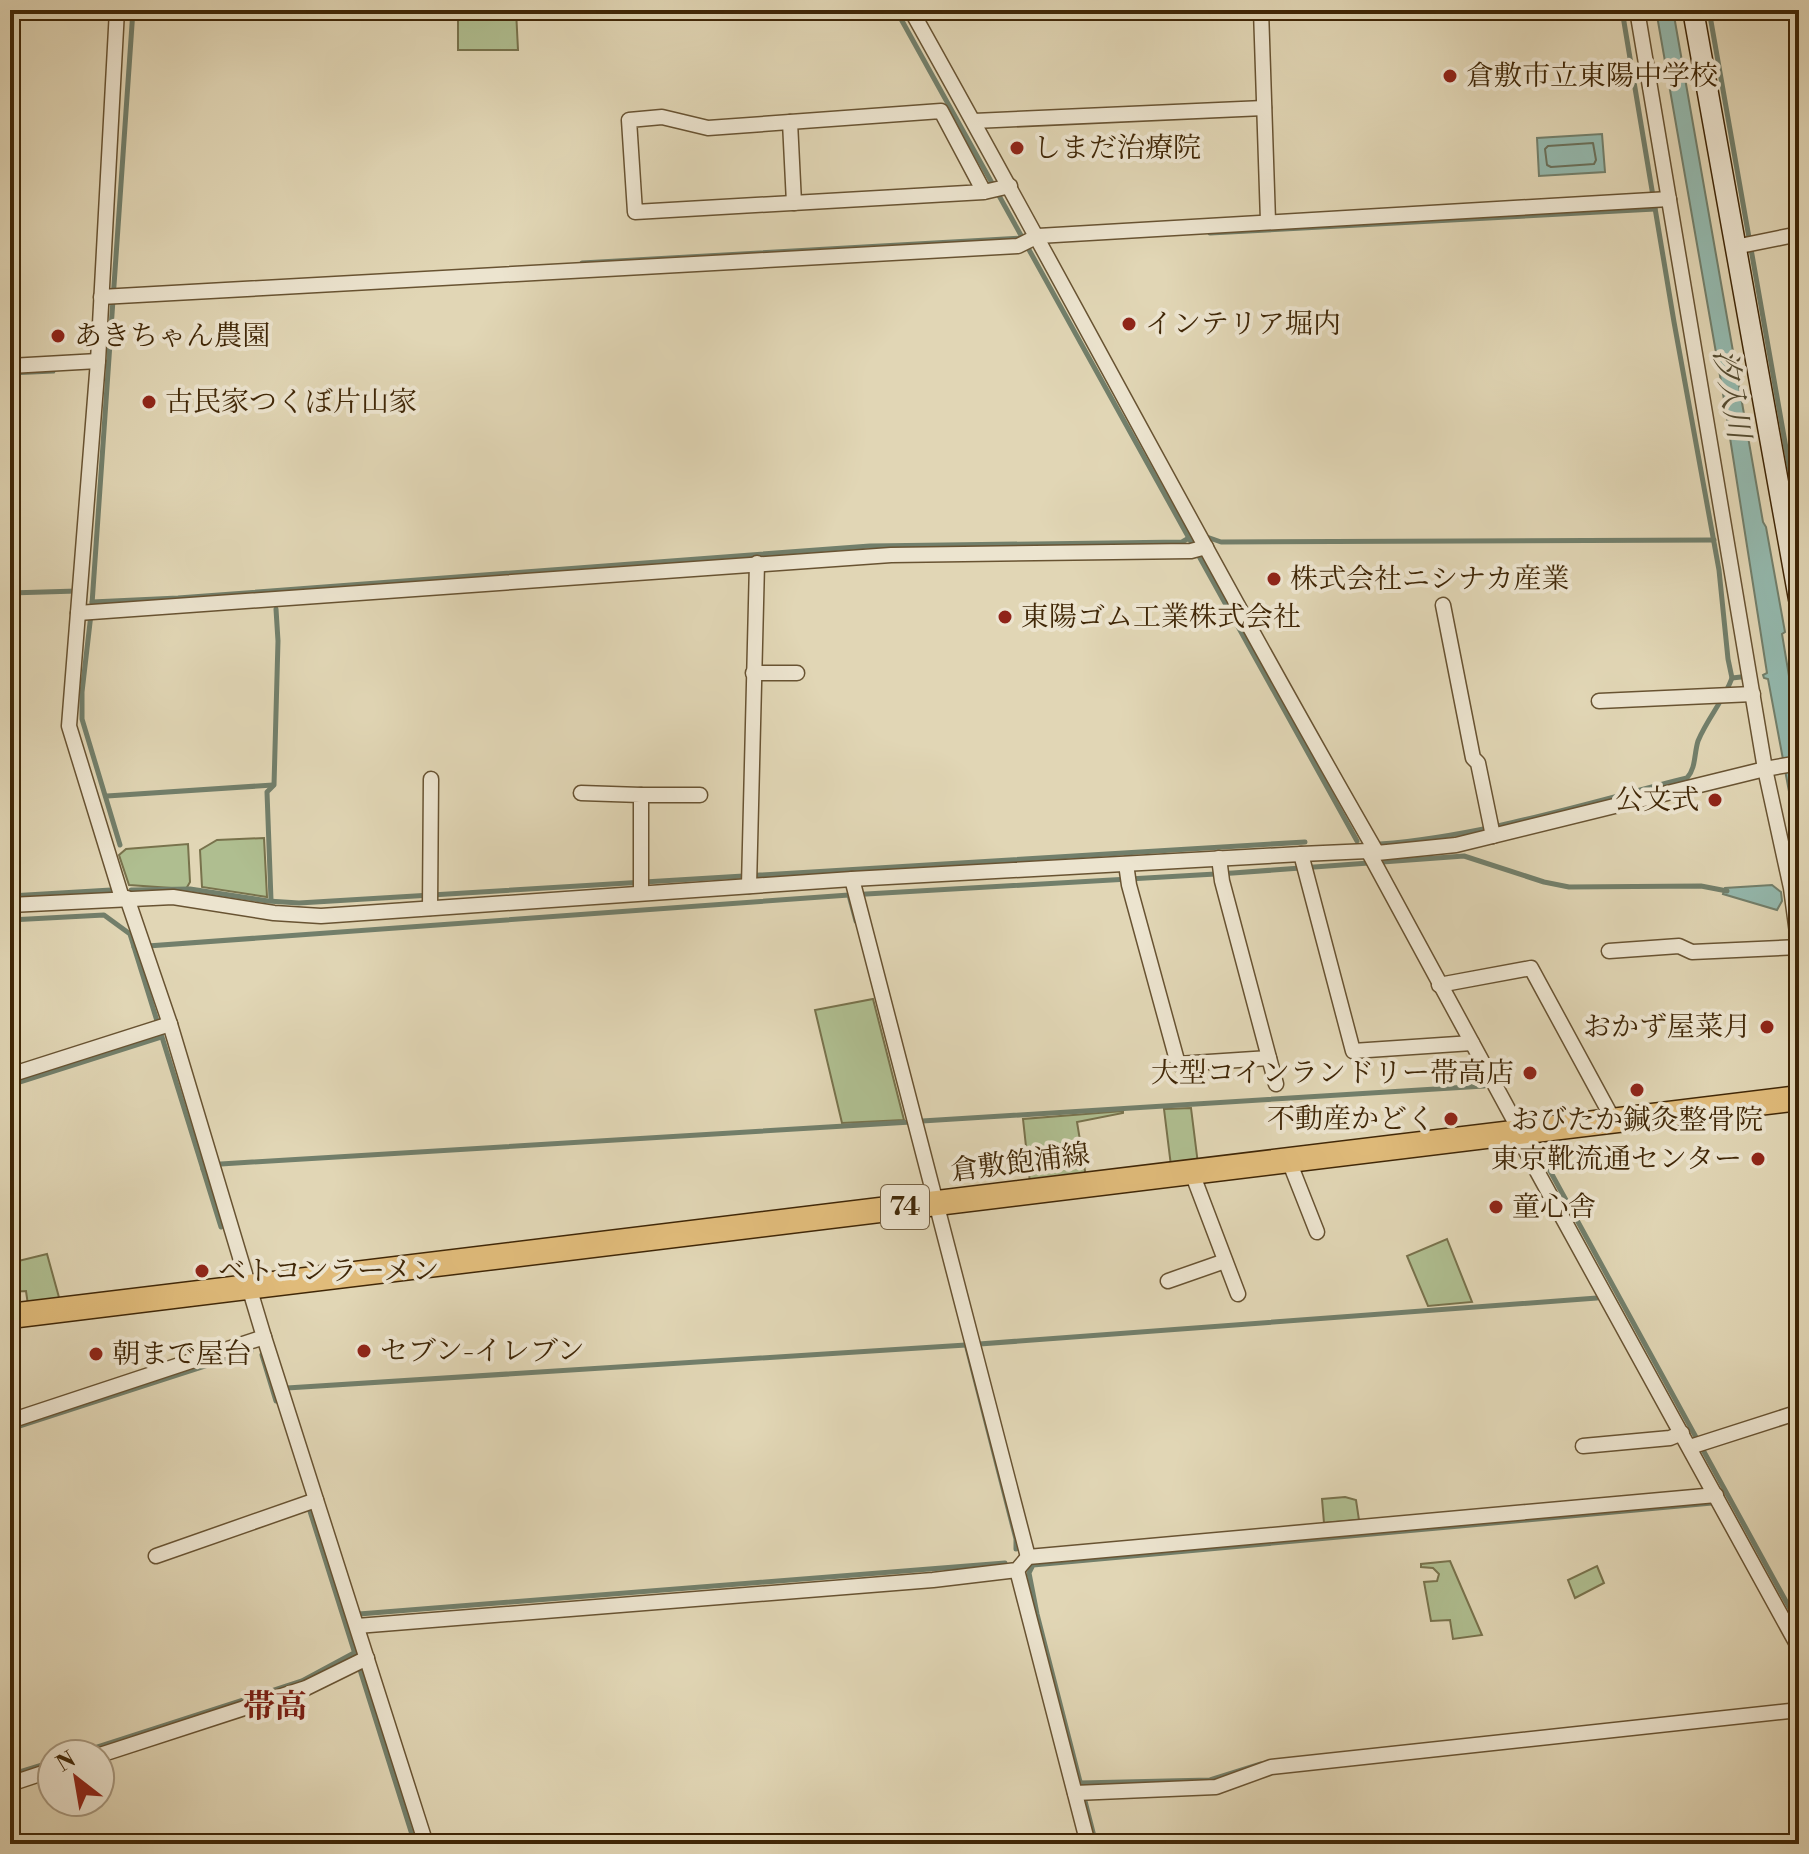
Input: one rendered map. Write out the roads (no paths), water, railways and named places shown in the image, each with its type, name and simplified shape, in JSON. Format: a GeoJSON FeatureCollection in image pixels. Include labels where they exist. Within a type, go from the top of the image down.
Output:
{"type":"FeatureCollection","features":[{"type":"Feature","properties":{"kind":"main road"},"geometry":{"type":"LineString","coordinates":[[1693,10],[1745,245],[1799,599]]}},
{"type":"Feature","properties":{"kind":"main road","name":"倉敷飽浦線"},"geometry":{"type":"LineString","coordinates":[[10,1316],[1799,1098]]}},
{"type":"Feature","properties":{"kind":"street"},"geometry":{"type":"LineString","coordinates":[[117,10],[109,297],[98,361],[84,604],[69,726],[144,947],[163,1026],[249,1285],[258,1339],[316,1500],[357,1626],[361,1661],[426,1844]]}},
{"type":"Feature","properties":{"kind":"street"},"geometry":{"type":"LineString","coordinates":[[911,10],[974,121],[996,189]]}},
{"type":"Feature","properties":{"kind":"street"},"geometry":{"type":"LineString","coordinates":[[1261,10],[1268,221]]}},
{"type":"Feature","properties":{"kind":"street"},"geometry":{"type":"LineString","coordinates":[[1609,951],[1679,946],[1692,952],[1799,947],[1769,768],[1659,199],[1637,10]]}},
{"type":"Feature","properties":{"kind":"street"},"geometry":{"type":"LineString","coordinates":[[974,121],[1264,108]]}},
{"type":"Feature","properties":{"kind":"street"},"geometry":{"type":"LineString","coordinates":[[996,189],[635,212],[629,120],[662,117],[708,128],[941,111],[996,189],[1029,241],[1199,543],[1515,1122],[1516,1133],[1682,1433],[1697,1445],[1716,1495],[1799,1648]]}},
{"type":"Feature","properties":{"kind":"street"},"geometry":{"type":"LineString","coordinates":[[790,122],[794,203]]}},
{"type":"Feature","properties":{"kind":"street"},"geometry":{"type":"LineString","coordinates":[[109,297],[1029,241],[1268,221],[1659,199]]}},
{"type":"Feature","properties":{"kind":"street"},"geometry":{"type":"LineString","coordinates":[[1745,245],[1799,234]]}},
{"type":"Feature","properties":{"kind":"street"},"geometry":{"type":"LineString","coordinates":[[10,366],[98,361]]}},
{"type":"Feature","properties":{"kind":"street"},"geometry":{"type":"LineString","coordinates":[[84,604],[446,588],[891,555],[1199,543]]}},
{"type":"Feature","properties":{"kind":"street"},"geometry":{"type":"LineString","coordinates":[[749,878],[757,563]]}},
{"type":"Feature","properties":{"kind":"street"},"geometry":{"type":"LineString","coordinates":[[1443,605],[1473,758],[1478,763],[1492,830]]}},
{"type":"Feature","properties":{"kind":"street"},"geometry":{"type":"LineString","coordinates":[[753,673],[797,673]]}},
{"type":"Feature","properties":{"kind":"street"},"geometry":{"type":"LineString","coordinates":[[1599,701],[1753,694]]}},
{"type":"Feature","properties":{"kind":"street"},"geometry":{"type":"LineString","coordinates":[[10,905],[173,897],[297,915],[430,900],[749,878],[855,890],[1303,864],[1373,858],[1456,845],[1492,830],[1799,763]]}},
{"type":"Feature","properties":{"kind":"street"},"geometry":{"type":"LineString","coordinates":[[430,900],[431,779]]}},
{"type":"Feature","properties":{"kind":"street"},"geometry":{"type":"LineString","coordinates":[[581,793],[700,795]]}},
{"type":"Feature","properties":{"kind":"street"},"geometry":{"type":"LineString","coordinates":[[641,795],[641,886]]}},
{"type":"Feature","properties":{"kind":"street"},"geometry":{"type":"LineString","coordinates":[[1303,864],[1353,1051],[1472,1043]]}},
{"type":"Feature","properties":{"kind":"street"},"geometry":{"type":"LineString","coordinates":[[1220,869],[1276,1084]]}},
{"type":"Feature","properties":{"kind":"street"},"geometry":{"type":"LineString","coordinates":[[1127,874],[1178,1064],[1269,1058]]}},
{"type":"Feature","properties":{"kind":"street"},"geometry":{"type":"LineString","coordinates":[[855,890],[1028,1557]]}},
{"type":"Feature","properties":{"kind":"street"},"geometry":{"type":"LineString","coordinates":[[1439,985],[1531,968],[1614,1121]]}},
{"type":"Feature","properties":{"kind":"street"},"geometry":{"type":"LineString","coordinates":[[10,1075],[163,1026]]}},
{"type":"Feature","properties":{"kind":"street"},"geometry":{"type":"LineString","coordinates":[[1289,1161],[1317,1232]]}},
{"type":"Feature","properties":{"kind":"street"},"geometry":{"type":"LineString","coordinates":[[1192,1173],[1238,1294]]}},
{"type":"Feature","properties":{"kind":"street"},"geometry":{"type":"LineString","coordinates":[[1168,1281],[1225,1261]]}},
{"type":"Feature","properties":{"kind":"street"},"geometry":{"type":"LineString","coordinates":[[10,1421],[258,1339]]}},
{"type":"Feature","properties":{"kind":"street"},"geometry":{"type":"LineString","coordinates":[[1697,1445],[1799,1412]]}},
{"type":"Feature","properties":{"kind":"street"},"geometry":{"type":"LineString","coordinates":[[1583,1446],[1670,1438],[1682,1433]]}},
{"type":"Feature","properties":{"kind":"street"},"geometry":{"type":"LineString","coordinates":[[357,1626],[933,1580],[1017,1570],[1028,1557],[1716,1495]]}},
{"type":"Feature","properties":{"kind":"street"},"geometry":{"type":"LineString","coordinates":[[156,1556],[316,1500]]}},
{"type":"Feature","properties":{"kind":"street"},"geometry":{"type":"LineString","coordinates":[[1017,1570],[1080,1792],[1088,1844]]}},
{"type":"Feature","properties":{"kind":"street"},"geometry":{"type":"LineString","coordinates":[[116,1750],[306,1688],[361,1661]]}},
{"type":"Feature","properties":{"kind":"street"},"geometry":{"type":"LineString","coordinates":[[1080,1792],[1216,1787],[1271,1767],[1799,1710]]}},
{"type":"Feature","properties":{"kind":"street"},"geometry":{"type":"LineString","coordinates":[[10,1784],[36,1775]]}},
{"type":"Feature","properties":{"kind":"water","name":"汐入川"},"geometry":{"type":"Polygon","coordinates":[[[1656,10],[1673,10],[1785,632],[1782,634],[1799,736],[1799,845],[1768,679],[1763,675],[1767,673],[1722,387],[1656,10]]]}},
{"type":"Feature","properties":{"kind":"water"},"geometry":{"type":"Polygon","coordinates":[[[1602,134],[1605,172],[1539,176],[1537,138],[1602,134]]]}},
{"type":"Feature","properties":{"kind":"water"},"geometry":{"type":"Polygon","coordinates":[[[1772,885],[1781,892],[1782,901],[1777,910],[1723,894],[1725,888],[1772,885]]]}},
{"type":"Feature","properties":{"kind":"waterway"},"geometry":{"type":"LineString","coordinates":[[92,604],[133,10]]}},
{"type":"Feature","properties":{"kind":"waterway"},"geometry":{"type":"LineString","coordinates":[[896,10],[1357,841]]}},
{"type":"Feature","properties":{"kind":"waterway"},"geometry":{"type":"LineString","coordinates":[[1380,844],[1496,826],[1687,778],[1698,741],[1732,678],[1719,570],[1622,10]]}},
{"type":"Feature","properties":{"kind":"waterway"},"geometry":{"type":"LineString","coordinates":[[1709,10],[1799,522]]}},
{"type":"Feature","properties":{"kind":"waterway"},"geometry":{"type":"LineString","coordinates":[[1210,233],[1655,209]]}},
{"type":"Feature","properties":{"kind":"waterway"},"geometry":{"type":"LineString","coordinates":[[582,263],[1023,238]]}},
{"type":"Feature","properties":{"kind":"waterway"},"geometry":{"type":"LineString","coordinates":[[10,373],[53,371]]}},
{"type":"Feature","properties":{"kind":"waterway"},"geometry":{"type":"LineString","coordinates":[[1204,536],[1221,542],[1714,540]]}},
{"type":"Feature","properties":{"kind":"waterway"},"geometry":{"type":"LineString","coordinates":[[92,602],[870,546],[1182,542],[1189,538]]}},
{"type":"Feature","properties":{"kind":"waterway"},"geometry":{"type":"LineString","coordinates":[[10,593],[77,591]]}},
{"type":"Feature","properties":{"kind":"waterway"},"geometry":{"type":"LineString","coordinates":[[271,900],[267,792],[274,785],[276,609]]}},
{"type":"Feature","properties":{"kind":"waterway"},"geometry":{"type":"LineString","coordinates":[[91,614],[82,719],[120,845]]}},
{"type":"Feature","properties":{"kind":"waterway"},"geometry":{"type":"LineString","coordinates":[[1732,678],[1741,677]]}},
{"type":"Feature","properties":{"kind":"waterway"},"geometry":{"type":"LineString","coordinates":[[107,796],[273,785]]}},
{"type":"Feature","properties":{"kind":"waterway"},"geometry":{"type":"LineString","coordinates":[[131,890],[190,889],[299,903],[1305,842]]}},
{"type":"Feature","properties":{"kind":"waterway"},"geometry":{"type":"LineString","coordinates":[[134,947],[849,895],[1464,856],[1569,887],[1701,886],[1727,891]]}},
{"type":"Feature","properties":{"kind":"waterway"},"geometry":{"type":"LineString","coordinates":[[10,896],[111,890]]}},
{"type":"Feature","properties":{"kind":"waterway"},"geometry":{"type":"LineString","coordinates":[[849,895],[856,921]]}},
{"type":"Feature","properties":{"kind":"waterway"},"geometry":{"type":"LineString","coordinates":[[10,920],[104,915],[130,934],[221,1227]]}},
{"type":"Feature","properties":{"kind":"waterway"},"geometry":{"type":"LineString","coordinates":[[10,1085],[161,1037]]}},
{"type":"Feature","properties":{"kind":"waterway"},"geometry":{"type":"LineString","coordinates":[[922,1121],[1484,1086]]}},
{"type":"Feature","properties":{"kind":"waterway"},"geometry":{"type":"LineString","coordinates":[[203,1169],[221,1164],[911,1122]]}},
{"type":"Feature","properties":{"kind":"waterway"},"geometry":{"type":"LineString","coordinates":[[1538,1149],[1799,1625]]}},
{"type":"Feature","properties":{"kind":"waterway"},"geometry":{"type":"LineString","coordinates":[[287,1388],[966,1345],[1597,1298]]}},
{"type":"Feature","properties":{"kind":"waterway"},"geometry":{"type":"LineString","coordinates":[[966,1344],[1016,1549]]}},
{"type":"Feature","properties":{"kind":"waterway"},"geometry":{"type":"LineString","coordinates":[[10,1429],[251,1351]]}},
{"type":"Feature","properties":{"kind":"waterway"},"geometry":{"type":"LineString","coordinates":[[262,1355],[276,1401]]}},
{"type":"Feature","properties":{"kind":"waterway"},"geometry":{"type":"LineString","coordinates":[[1096,1844],[1037,1614],[1029,1573],[1033,1565],[1712,1503]]}},
{"type":"Feature","properties":{"kind":"waterway"},"geometry":{"type":"LineString","coordinates":[[309,1508],[415,1844]]}},
{"type":"Feature","properties":{"kind":"waterway"},"geometry":{"type":"LineString","coordinates":[[359,1614],[1005,1563]]}},
{"type":"Feature","properties":{"kind":"waterway"},"geometry":{"type":"LineString","coordinates":[[116,1741],[302,1681],[354,1653]]}},
{"type":"Feature","properties":{"kind":"waterway"},"geometry":{"type":"LineString","coordinates":[[1080,1783],[1210,1780],[1261,1764]]}},
{"type":"Feature","properties":{"kind":"waterway"},"geometry":{"type":"LineString","coordinates":[[10,1775],[36,1767]]}},
{"type":"Feature","properties":{"kind":"place","name":"倉敷市立東陽中学校"},"geometry":{"type":"Point","coordinates":[1450,76]}},
{"type":"Feature","properties":{"kind":"place","name":"しまだ治療院"},"geometry":{"type":"Point","coordinates":[1017,148]}},
{"type":"Feature","properties":{"kind":"place","name":"インテリア堀内"},"geometry":{"type":"Point","coordinates":[1129,324]}},
{"type":"Feature","properties":{"kind":"place","name":"あきちゃん農園"},"geometry":{"type":"Point","coordinates":[58,336]}},
{"type":"Feature","properties":{"kind":"place","name":"古民家つくぼ片山家"},"geometry":{"type":"Point","coordinates":[149,402]}},
{"type":"Feature","properties":{"kind":"place","name":"株式会社ニシナカ産業"},"geometry":{"type":"Point","coordinates":[1274,579]}},
{"type":"Feature","properties":{"kind":"place","name":"東陽ゴム工業株式会社"},"geometry":{"type":"Point","coordinates":[1005,617]}},
{"type":"Feature","properties":{"kind":"place","name":"公文式"},"geometry":{"type":"Point","coordinates":[1715,800]}},
{"type":"Feature","properties":{"kind":"place","name":"おかず屋菜月"},"geometry":{"type":"Point","coordinates":[1767,1027]}},
{"type":"Feature","properties":{"kind":"place","name":"大型コインランドリー帯高店"},"geometry":{"type":"Point","coordinates":[1530,1073]}},
{"type":"Feature","properties":{"kind":"place","name":"おびたか鍼灸整骨院"},"geometry":{"type":"Point","coordinates":[1637,1090]}},
{"type":"Feature","properties":{"kind":"place","name":"不動産かどく"},"geometry":{"type":"Point","coordinates":[1451,1119]}},
{"type":"Feature","properties":{"kind":"place","name":"東京靴流通センター"},"geometry":{"type":"Point","coordinates":[1758,1159]}},
{"type":"Feature","properties":{"kind":"place","name":"童心舎"},"geometry":{"type":"Point","coordinates":[1496,1207]}},
{"type":"Feature","properties":{"kind":"place","name":"ベトコンラーメン"},"geometry":{"type":"Point","coordinates":[202,1271]}},
{"type":"Feature","properties":{"kind":"place","name":"セブン-イレブン"},"geometry":{"type":"Point","coordinates":[364,1351]}},
{"type":"Feature","properties":{"kind":"place","name":"朝まで屋台"},"geometry":{"type":"Point","coordinates":[96,1354]}},
{"type":"Feature","properties":{"kind":"district","name":"帯高"},"geometry":{"type":"Point","coordinates":[275,1707]}}]}
